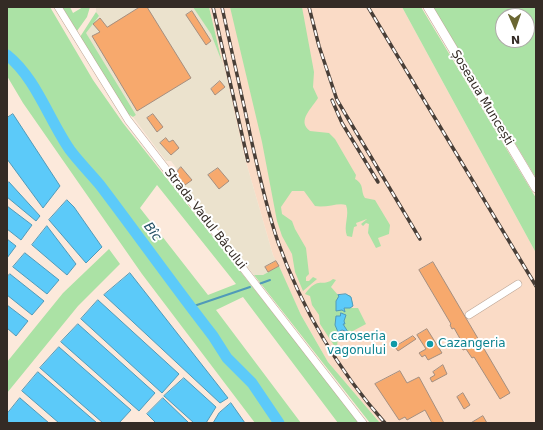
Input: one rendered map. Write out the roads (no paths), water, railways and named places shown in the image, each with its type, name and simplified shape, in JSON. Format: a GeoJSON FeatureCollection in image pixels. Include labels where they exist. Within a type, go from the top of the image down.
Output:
{"type":"FeatureCollection","features":[{"type":"Feature","properties":{"kind":"main road","name":"Șoseaua Muncești"},"geometry":{"type":"LineString","coordinates":[[428,7],[536,188]]}},
{"type":"Feature","properties":{"kind":"street","name":"Strada Vadul Bâcului"},"geometry":{"type":"LineString","coordinates":[[58,7],[128,120],[364,423]]}},
{"type":"Feature","properties":{"kind":"street"},"geometry":{"type":"LineString","coordinates":[[469,315],[518,284]]}},
{"type":"Feature","properties":{"kind":"water"},"geometry":{"type":"Polygon","coordinates":[[[13,114],[60,186],[43,208],[7,159],[7,118],[13,114]]]}},
{"type":"Feature","properties":{"kind":"water"},"geometry":{"type":"Polygon","coordinates":[[[9,182],[40,216],[36,221],[7,197],[7,184],[9,182]]]}},
{"type":"Feature","properties":{"kind":"water"},"geometry":{"type":"Polygon","coordinates":[[[67,200],[74,207],[102,247],[86,263],[49,220],[67,200]]]}},
{"type":"Feature","properties":{"kind":"water"},"geometry":{"type":"Polygon","coordinates":[[[7,206],[32,225],[21,240],[7,229],[7,206]]]}},
{"type":"Feature","properties":{"kind":"water"},"geometry":{"type":"Polygon","coordinates":[[[47,226],[76,264],[67,275],[32,245],[47,226]]]}},
{"type":"Feature","properties":{"kind":"water"},"geometry":{"type":"Polygon","coordinates":[[[7,239],[16,246],[7,258],[7,239]]]}},
{"type":"Feature","properties":{"kind":"water"},"geometry":{"type":"Polygon","coordinates":[[[25,253],[59,280],[47,294],[13,267],[25,253]]]}},
{"type":"Feature","properties":{"kind":"water"},"geometry":{"type":"Polygon","coordinates":[[[130,273],[228,398],[220,403],[104,295],[130,273]]]}},
{"type":"Feature","properties":{"kind":"water"},"geometry":{"type":"Polygon","coordinates":[[[10,274],[44,301],[32,315],[7,295],[7,277],[10,274]]]}},
{"type":"Feature","properties":{"kind":"water"},"geometry":{"type":"Polygon","coordinates":[[[346,294],[351,297],[353,306],[350,308],[344,308],[345,312],[342,310],[336,311],[336,301],[339,296],[338,295],[346,294]]]}},
{"type":"Feature","properties":{"kind":"water"},"geometry":{"type":"Polygon","coordinates":[[[98,300],[179,374],[162,393],[81,319],[98,300]]]}},
{"type":"Feature","properties":{"kind":"water"},"geometry":{"type":"Polygon","coordinates":[[[7,305],[28,321],[16,336],[7,328],[7,305]]]}},
{"type":"Feature","properties":{"kind":"water"},"geometry":{"type":"Polygon","coordinates":[[[341,313],[346,315],[344,321],[345,324],[343,324],[348,332],[342,330],[338,332],[335,325],[336,316],[340,316],[341,313]]]}},
{"type":"Feature","properties":{"kind":"water"},"geometry":{"type":"Polygon","coordinates":[[[78,324],[155,393],[139,411],[61,342],[78,324]]]}},
{"type":"Feature","properties":{"kind":"water"},"geometry":{"type":"Polygon","coordinates":[[[59,347],[131,410],[119,423],[103,423],[40,368],[59,347]]]}},
{"type":"Feature","properties":{"kind":"water"},"geometry":{"type":"Polygon","coordinates":[[[38,372],[97,423],[59,423],[22,391],[38,372]]]}},
{"type":"Feature","properties":{"kind":"water"},"geometry":{"type":"Polygon","coordinates":[[[184,378],[216,407],[206,423],[194,423],[164,396],[184,378]]]}},
{"type":"Feature","properties":{"kind":"water"},"geometry":{"type":"Polygon","coordinates":[[[20,398],[49,423],[8,423],[7,414],[20,398]]]}},
{"type":"Feature","properties":{"kind":"water"},"geometry":{"type":"Polygon","coordinates":[[[163,398],[189,423],[156,423],[147,414],[163,398]]]}},
{"type":"Feature","properties":{"kind":"water"},"geometry":{"type":"Polygon","coordinates":[[[231,403],[245,423],[213,423],[219,413],[231,403]]]}},
{"type":"Feature","properties":{"kind":"waterway","name":"Bîc"},"geometry":{"type":"LineString","coordinates":[[7,55],[17,64],[34,87],[70,150],[100,185],[213,336],[227,358],[252,383],[279,423]]}},
{"type":"Feature","properties":{"kind":"waterway"},"geometry":{"type":"LineString","coordinates":[[259,284],[270,280]]}},
{"type":"Feature","properties":{"kind":"waterway"},"geometry":{"type":"LineString","coordinates":[[191,307],[250,287]]}},
{"type":"Feature","properties":{"kind":"railway"},"geometry":{"type":"LineString","coordinates":[[213,7],[248,161]]}},
{"type":"Feature","properties":{"kind":"railway"},"geometry":{"type":"LineString","coordinates":[[222,7],[262,188],[278,242],[298,291],[323,338],[352,382],[385,423]]}},
{"type":"Feature","properties":{"kind":"railway"},"geometry":{"type":"LineString","coordinates":[[309,7],[319,46],[337,100],[420,239]]}},
{"type":"Feature","properties":{"kind":"railway"},"geometry":{"type":"LineString","coordinates":[[368,7],[536,286]]}},
{"type":"Feature","properties":{"kind":"railway"},"geometry":{"type":"LineString","coordinates":[[332,100],[342,123],[378,182]]}},
{"type":"Feature","properties":{"kind":"place","name":"caroseria vagonului"},"geometry":{"type":"Point","coordinates":[394,344]}},
{"type":"Feature","properties":{"kind":"place","name":"Cazangeria"},"geometry":{"type":"Point","coordinates":[430,344]}}]}
